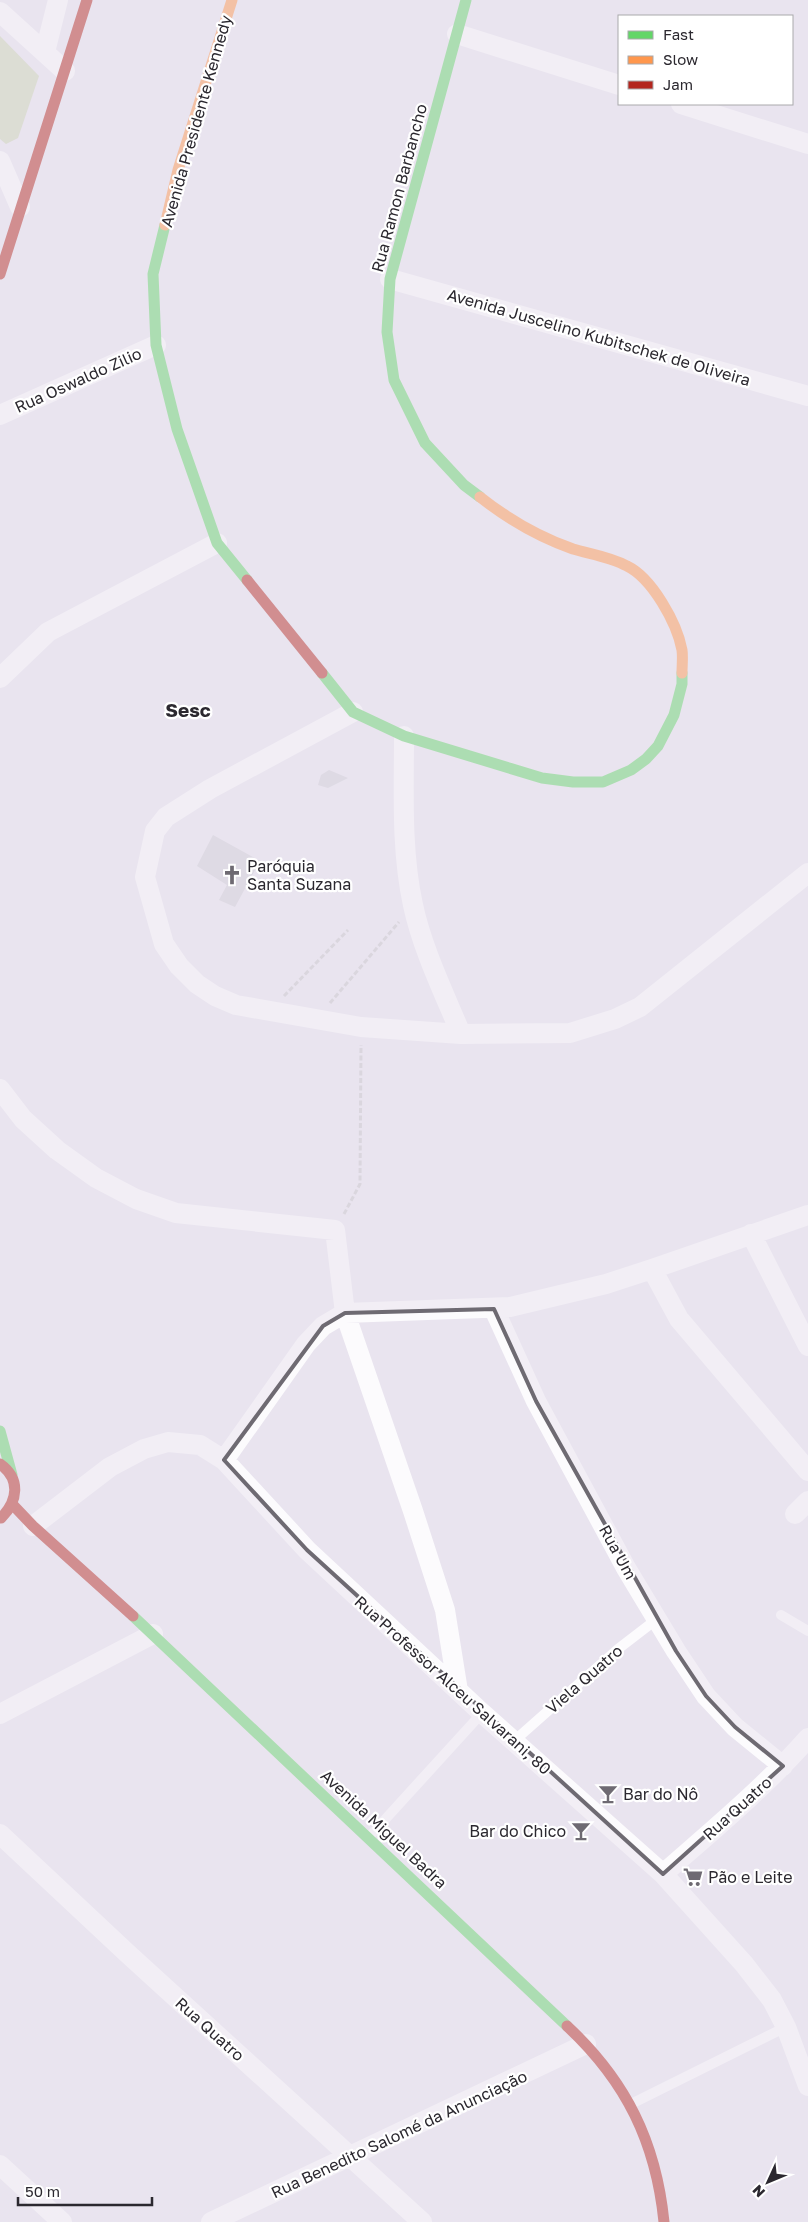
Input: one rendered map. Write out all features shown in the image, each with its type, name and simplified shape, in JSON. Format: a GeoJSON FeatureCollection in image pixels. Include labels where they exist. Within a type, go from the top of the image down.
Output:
{"type":"FeatureCollection","features":[{"type":"Feature","properties":{"kind":"street"},"geometry":{"type":"LineString","coordinates":[[45,52],[58,0]]}},
{"type":"Feature","properties":{"kind":"street"},"geometry":{"type":"LineString","coordinates":[[0,274],[87,0]]}},
{"type":"Feature","properties":{"kind":"street","name":"Avenida Presidente Kennedy"},"geometry":{"type":"LineString","coordinates":[[232,0],[178,170],[153,274],[156,346],[177,429],[217,543],[293,635],[353,712],[404,736]]}},
{"type":"Feature","properties":{"kind":"street","name":"Rua Ramon Barbancho"},"geometry":{"type":"LineString","coordinates":[[404,736],[542,778],[573,782],[603,782],[631,770],[646,759],[658,746],[674,715],[682,684],[682,650],[672,619],[654,590],[628,566],[571,548],[540,535],[496,510],[464,485],[425,444],[394,380],[387,332],[390,279],[466,0]]}},
{"type":"Feature","properties":{"kind":"street"},"geometry":{"type":"LineString","coordinates":[[0,12],[65,71]]}},
{"type":"Feature","properties":{"kind":"street"},"geometry":{"type":"LineString","coordinates":[[457,34],[618,85]]}},
{"type":"Feature","properties":{"kind":"street"},"geometry":{"type":"LineString","coordinates":[[684,105],[808,144]]}},
{"type":"Feature","properties":{"kind":"street"},"geometry":{"type":"LineString","coordinates":[[0,161],[20,207]]}},
{"type":"Feature","properties":{"kind":"street","name":"Avenida Juscelino Kubitschek de Oliveira"},"geometry":{"type":"LineString","coordinates":[[390,279],[808,396]]}},
{"type":"Feature","properties":{"kind":"street","name":"Rua Oswaldo Zilio"},"geometry":{"type":"LineString","coordinates":[[0,415],[156,346]]}},
{"type":"Feature","properties":{"kind":"street"},"geometry":{"type":"LineString","coordinates":[[0,678],[48,632],[217,543]]}},
{"type":"Feature","properties":{"kind":"street"},"geometry":{"type":"LineString","coordinates":[[353,712],[210,789],[166,817],[155,830],[145,877],[164,944],[179,966],[197,984],[215,996],[236,1005],[361,1026],[461,1034],[570,1033],[615,1020],[640,1007],[808,873]]}},
{"type":"Feature","properties":{"kind":"street"},"geometry":{"type":"LineString","coordinates":[[404,736],[406,859],[413,905],[434,968],[461,1034]]}},
{"type":"Feature","properties":{"kind":"street"},"geometry":{"type":"LineString","coordinates":[[0,1089],[23,1119],[57,1150],[96,1178],[136,1199],[176,1213],[335,1230],[345,1313],[445,1610],[458,1691]]}},
{"type":"Feature","properties":{"kind":"street"},"geometry":{"type":"LineString","coordinates":[[224,1460],[306,1344],[323,1326],[345,1313],[510,1307],[606,1284],[652,1270],[808,1215]]}},
{"type":"Feature","properties":{"kind":"street"},"geometry":{"type":"LineString","coordinates":[[752,1234],[807,1342]]}},
{"type":"Feature","properties":{"kind":"street"},"geometry":{"type":"LineString","coordinates":[[652,1270],[679,1319],[808,1471]]}},
{"type":"Feature","properties":{"kind":"street","name":"Rua Um"},"geometry":{"type":"LineString","coordinates":[[494,1309],[536,1401],[656,1619],[706,1696],[734,1727],[783,1766]]}},
{"type":"Feature","properties":{"kind":"street"},"geometry":{"type":"LineString","coordinates":[[0,1431],[16,1496],[13,1505],[0,1518]]}},
{"type":"Feature","properties":{"kind":"street","name":"Rua Professor Alceu Salvarani, 80"},"geometry":{"type":"LineString","coordinates":[[33,1526],[110,1468],[144,1450],[168,1442],[200,1445],[224,1460],[307,1550],[482,1713],[663,1874],[744,1964],[772,2000],[786,2026],[808,2086]]}},
{"type":"Feature","properties":{"kind":"street"},"geometry":{"type":"LineString","coordinates":[[0,1464],[12,1475]]}},
{"type":"Feature","properties":{"kind":"street","name":"Avenida Miguel Badra"},"geometry":{"type":"LineString","coordinates":[[13,1505],[33,1526],[153,1634],[369,1837],[586,2044],[630,2104],[649,2148],[662,2194],[664,2222]]}},
{"type":"Feature","properties":{"kind":"street"},"geometry":{"type":"LineString","coordinates":[[0,1714],[153,1634]]}},
{"type":"Feature","properties":{"kind":"street","name":"Rua Quatro"},"geometry":{"type":"LineString","coordinates":[[663,1874],[783,1766],[808,1738]]}},
{"type":"Feature","properties":{"kind":"street","name":"Rua Quatro"},"geometry":{"type":"LineString","coordinates":[[0,1834],[127,1953],[422,2222]]}},
{"type":"Feature","properties":{"kind":"street","name":"Rua Benedito Salomé da Anunciação"},"geometry":{"type":"LineString","coordinates":[[211,2222],[352,2157],[586,2044]]}},
{"type":"Feature","properties":{"kind":"street"},"geometry":{"type":"LineString","coordinates":[[0,2165],[62,2222]]}},
{"type":"Feature","properties":{"kind":"lane"},"geometry":{"type":"LineString","coordinates":[[781,1615],[808,1631]]}},
{"type":"Feature","properties":{"kind":"lane","name":"Viela Quatro"},"geometry":{"type":"LineString","coordinates":[[514,1741],[618,1649],[656,1619]]}},
{"type":"Feature","properties":{"kind":"lane"},"geometry":{"type":"LineString","coordinates":[[369,1837],[482,1713]]}},
{"type":"Feature","properties":{"kind":"lane"},"geometry":{"type":"LineString","coordinates":[[630,2104],[786,2026]]}},
{"type":"Feature","properties":{"kind":"path"},"geometry":{"type":"LineString","coordinates":[[326,1008],[404,917]]}},
{"type":"Feature","properties":{"kind":"path"},"geometry":{"type":"LineString","coordinates":[[279,1002],[348,930]]}},
{"type":"Feature","properties":{"kind":"path"},"geometry":{"type":"LineString","coordinates":[[335,1230],[360,1184],[361,1026]]}},
{"type":"Feature","properties":{"kind":"highlighted area"},"geometry":{"type":"Polygon","coordinates":[[[494,1309],[536,1401],[676,1651],[706,1696],[735,1727],[783,1766],[663,1874],[307,1550],[224,1460],[323,1326],[345,1313],[494,1309]]]}},
{"type":"Feature","properties":{"kind":"green space"},"geometry":{"type":"Polygon","coordinates":[[[0,36],[39,76],[18,138],[6,144],[0,139],[0,36]]]}},
{"type":"Feature","properties":{"kind":"building"},"geometry":{"type":"Polygon","coordinates":[[[329,770],[348,778],[328,788],[318,785],[321,775],[329,770]]]}},
{"type":"Feature","properties":{"kind":"building","name":"Paróquia Santa Suzana"},"geometry":{"type":"Polygon","coordinates":[[[213,835],[260,861],[235,907],[219,900],[227,885],[197,866],[213,835]]]}},
{"type":"Feature","properties":{"kind":"traffic: fast"},"geometry":{"type":"LineString","coordinates":[[466,0],[390,279],[387,332],[394,380],[425,443],[464,485],[480,497]]}},
{"type":"Feature","properties":{"kind":"traffic: fast"},"geometry":{"type":"LineString","coordinates":[[165,225],[153,274],[156,345],[177,429],[217,543],[247,580]]}},
{"type":"Feature","properties":{"kind":"traffic: fast"},"geometry":{"type":"LineString","coordinates":[[322,673],[353,712],[404,736],[542,778],[573,782],[603,782],[631,770],[646,759],[658,746],[674,715],[682,684],[682,673]]}},
{"type":"Feature","properties":{"kind":"traffic: fast"},"geometry":{"type":"LineString","coordinates":[[0,1431],[12,1475]]}},
{"type":"Feature","properties":{"kind":"traffic: fast"},"geometry":{"type":"LineString","coordinates":[[133,1616],[567,2026]]}},
{"type":"Feature","properties":{"kind":"traffic: slow"},"geometry":{"type":"LineString","coordinates":[[165,225],[178,170],[232,0]]}},
{"type":"Feature","properties":{"kind":"traffic: slow"},"geometry":{"type":"LineString","coordinates":[[480,497],[513,520],[548,539],[573,549],[614,560],[636,572],[645,580],[662,602],[675,627],[682,650],[682,673]]}},
{"type":"Feature","properties":{"kind":"traffic: jam"},"geometry":{"type":"LineString","coordinates":[[0,274],[87,0]]}},
{"type":"Feature","properties":{"kind":"traffic: jam"},"geometry":{"type":"LineString","coordinates":[[247,580],[322,673]]}},
{"type":"Feature","properties":{"kind":"traffic: jam"},"geometry":{"type":"LineString","coordinates":[[0,1464],[11,1476],[15,1490],[11,1504],[1,1518]]}},
{"type":"Feature","properties":{"kind":"traffic: jam"},"geometry":{"type":"LineString","coordinates":[[13,1505],[33,1526],[133,1616]]}},
{"type":"Feature","properties":{"kind":"traffic: jam"},"geometry":{"type":"LineString","coordinates":[[567,2026],[606,2069],[622,2091],[635,2115],[654,2165],[664,2222]]}},
{"type":"Feature","properties":{"kind":"place","name":"Paróquia Santa Suzana"},"geometry":{"type":"Point","coordinates":[232,875]}},
{"type":"Feature","properties":{"kind":"place","name":"Bar do Nô"},"geometry":{"type":"Point","coordinates":[608,1794]}},
{"type":"Feature","properties":{"kind":"place","name":"Bar do Chico"},"geometry":{"type":"Point","coordinates":[581,1831]}},
{"type":"Feature","properties":{"kind":"place","name":"Pão e Leite"},"geometry":{"type":"Point","coordinates":[693,1877]}},
{"type":"Feature","properties":{"kind":"district","name":"Sesc"},"geometry":{"type":"Point","coordinates":[188,709]}}]}
